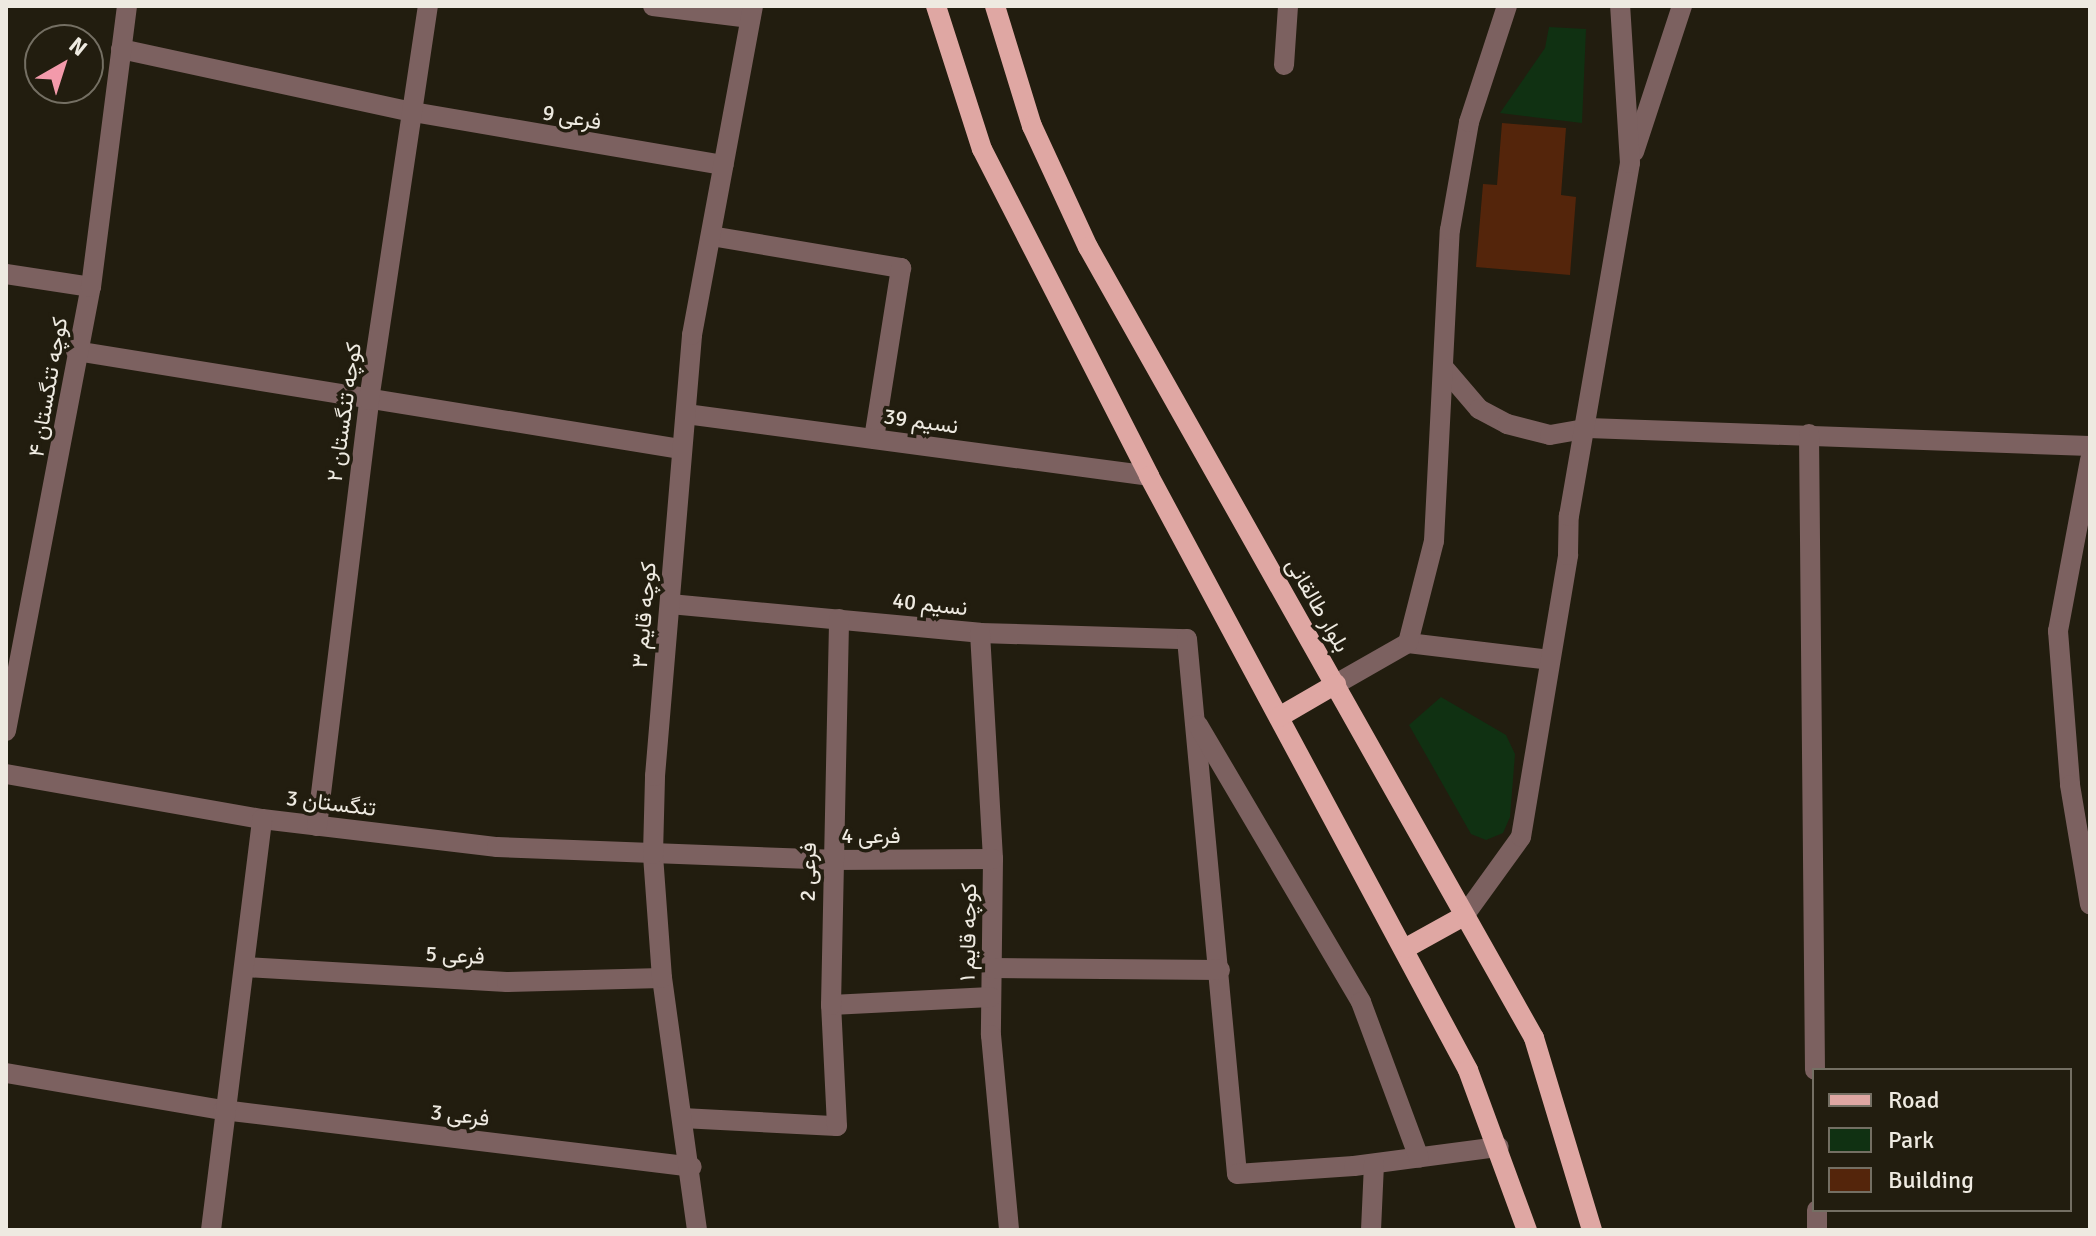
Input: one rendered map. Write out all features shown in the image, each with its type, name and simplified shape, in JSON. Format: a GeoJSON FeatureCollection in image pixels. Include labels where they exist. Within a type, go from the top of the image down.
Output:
{"type":"FeatureCollection","features":[{"type":"Feature","properties":{"kind":"main road"},"geometry":{"type":"LineString","coordinates":[[936,6],[982,149],[1149,476],[1406,948],[1468,1070],[1499,1147],[1527,1230]]}},
{"type":"Feature","properties":{"kind":"main road","name":"بلوار طالقانی"},"geometry":{"type":"LineString","coordinates":[[995,6],[1032,126],[1088,247],[1534,1038],[1592,1230]]}},
{"type":"Feature","properties":{"kind":"main road"},"geometry":{"type":"LineString","coordinates":[[1279,717],[1336,684]]}},
{"type":"Feature","properties":{"kind":"main road"},"geometry":{"type":"LineString","coordinates":[[1406,948],[1464,916]]}},
{"type":"Feature","properties":{"kind":"street","name":"کوچه تنگستان ۴"},"geometry":{"type":"LineString","coordinates":[[6,731],[68,425],[76,351],[91,287],[127,6]]}},
{"type":"Feature","properties":{"kind":"street","name":"کوچه تنگستان ۲"},"geometry":{"type":"LineString","coordinates":[[317,826],[369,400],[428,6]]}},
{"type":"Feature","properties":{"kind":"street"},"geometry":{"type":"LineString","coordinates":[[653,6],[752,12]]}},
{"type":"Feature","properties":{"kind":"street"},"geometry":{"type":"LineString","coordinates":[[1284,65],[1288,6]]}},
{"type":"Feature","properties":{"kind":"street"},"geometry":{"type":"LineString","coordinates":[[1408,643],[1438,516],[1450,230],[1469,122],[1507,6]]}},
{"type":"Feature","properties":{"kind":"street"},"geometry":{"type":"LineString","coordinates":[[1620,6],[1630,163]]}},
{"type":"Feature","properties":{"kind":"street"},"geometry":{"type":"LineString","coordinates":[[1464,916],[1521,837],[1568,555],[1569,516],[1588,428],[1630,163],[1682,6]]}},
{"type":"Feature","properties":{"kind":"street","name":"کوچه قایم ۳"},"geometry":{"type":"LineString","coordinates":[[697,1230],[692,1167],[662,978],[653,854],[681,449],[692,335],[752,12]]}},
{"type":"Feature","properties":{"kind":"street"},"geometry":{"type":"LineString","coordinates":[[121,49],[413,112]]}},
{"type":"Feature","properties":{"kind":"street","name":"فرعی 9"},"geometry":{"type":"LineString","coordinates":[[413,112],[724,165]]}},
{"type":"Feature","properties":{"kind":"street"},"geometry":{"type":"LineString","coordinates":[[711,236],[901,268],[874,439]]}},
{"type":"Feature","properties":{"kind":"street"},"geometry":{"type":"LineString","coordinates":[[6,274],[91,287]]}},
{"type":"Feature","properties":{"kind":"street"},"geometry":{"type":"LineString","coordinates":[[76,351],[681,449]]}},
{"type":"Feature","properties":{"kind":"street"},"geometry":{"type":"LineString","coordinates":[[1444,368],[1479,409],[1507,424],[1550,435],[1588,428],[2090,446]]}},
{"type":"Feature","properties":{"kind":"street","name":"نسیم 39"},"geometry":{"type":"LineString","coordinates":[[686,414],[1149,476]]}},
{"type":"Feature","properties":{"kind":"street"},"geometry":{"type":"LineString","coordinates":[[1809,434],[1815,1068]]}},
{"type":"Feature","properties":{"kind":"street"},"geometry":{"type":"LineString","coordinates":[[2090,460],[2058,631],[2070,785],[2090,904]]}},
{"type":"Feature","properties":{"kind":"street","name":"نسیم 40"},"geometry":{"type":"LineString","coordinates":[[670,604],[980,633],[1187,639],[1195,720]]}},
{"type":"Feature","properties":{"kind":"street","name":"فرعی 2"},"geometry":{"type":"LineString","coordinates":[[682,1118],[837,1126],[831,1005],[839,619]]}},
{"type":"Feature","properties":{"kind":"street","name":"کوچه قایم ۱"},"geometry":{"type":"LineString","coordinates":[[980,633],[993,859],[991,997],[1009,1230]]}},
{"type":"Feature","properties":{"kind":"street"},"geometry":{"type":"LineString","coordinates":[[1336,684],[1408,643],[1550,660]]}},
{"type":"Feature","properties":{"kind":"street"},"geometry":{"type":"LineString","coordinates":[[1195,720],[1237,1174],[1374,1164],[1499,1147]]}},
{"type":"Feature","properties":{"kind":"street"},"geometry":{"type":"LineString","coordinates":[[1195,720],[1361,1002],[1419,1158]]}},
{"type":"Feature","properties":{"kind":"street","name":"تنگستان 3"},"geometry":{"type":"LineString","coordinates":[[6,774],[317,826],[497,847],[653,854]]}},
{"type":"Feature","properties":{"kind":"street"},"geometry":{"type":"LineString","coordinates":[[211,1230],[223,1110],[245,967],[262,819]]}},
{"type":"Feature","properties":{"kind":"street","name":"فرعی 4"},"geometry":{"type":"LineString","coordinates":[[653,854],[832,860],[993,859]]}},
{"type":"Feature","properties":{"kind":"street","name":"فرعی 5"},"geometry":{"type":"LineString","coordinates":[[245,967],[507,982],[662,978]]}},
{"type":"Feature","properties":{"kind":"street"},"geometry":{"type":"LineString","coordinates":[[991,968],[1220,970]]}},
{"type":"Feature","properties":{"kind":"street"},"geometry":{"type":"LineString","coordinates":[[831,1005],[991,997]]}},
{"type":"Feature","properties":{"kind":"street"},"geometry":{"type":"LineString","coordinates":[[6,1073],[223,1110]]}},
{"type":"Feature","properties":{"kind":"street","name":"فرعی 3"},"geometry":{"type":"LineString","coordinates":[[223,1110],[692,1167]]}},
{"type":"Feature","properties":{"kind":"street"},"geometry":{"type":"LineString","coordinates":[[1371,1230],[1374,1164]]}},
{"type":"Feature","properties":{"kind":"green space"},"geometry":{"type":"Polygon","coordinates":[[[1549,27],[1586,29],[1582,123],[1500,113],[1545,48],[1549,27]]]}},
{"type":"Feature","properties":{"kind":"green space"},"geometry":{"type":"Polygon","coordinates":[[[1441,697],[1506,735],[1515,754],[1510,817],[1503,833],[1486,840],[1471,834],[1409,725],[1441,697]]]}},
{"type":"Feature","properties":{"kind":"building"},"geometry":{"type":"Polygon","coordinates":[[[1502,123],[1566,128],[1561,195],[1576,197],[1570,275],[1476,267],[1483,184],[1497,185],[1502,123]]]}}]}
